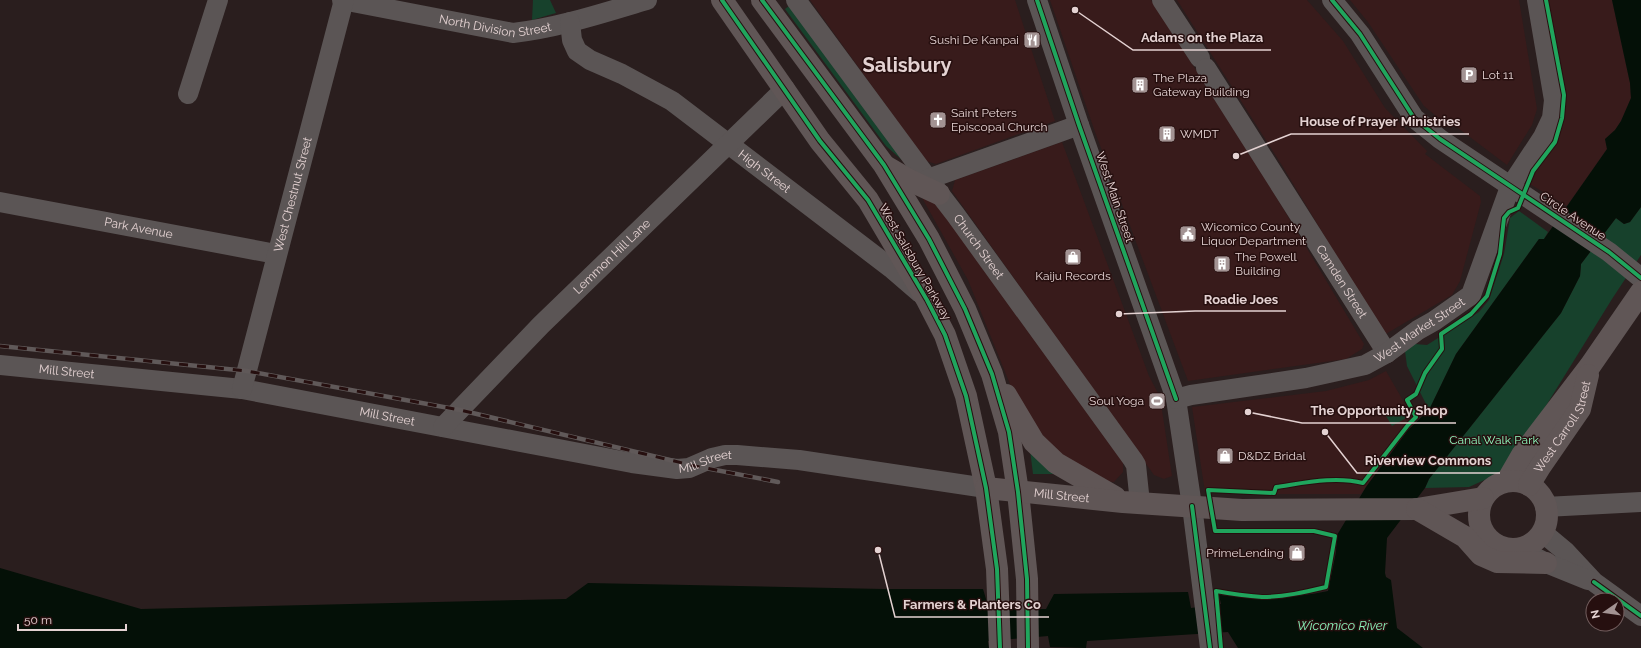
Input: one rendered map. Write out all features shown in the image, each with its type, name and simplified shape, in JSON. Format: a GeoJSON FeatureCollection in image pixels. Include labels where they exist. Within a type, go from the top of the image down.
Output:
{"type":"FeatureCollection","features":[{"type":"Feature","properties":{"kind":"main road","name":"West Salisbury Parkway"},"geometry":{"type":"LineString","coordinates":[[722,0],[820,141],[868,200],[928,300],[945,335],[966,396],[986,488],[998,569],[1000,648]]}},
{"type":"Feature","properties":{"kind":"main road","name":"West Salisbury Parkway"},"geometry":{"type":"LineString","coordinates":[[762,0],[884,165],[929,239],[966,309],[992,374],[1009,432],[1018,492],[1027,579],[1028,648]]}},
{"type":"Feature","properties":{"kind":"main road"},"geometry":{"type":"LineString","coordinates":[[884,165],[909,180],[933,186]]}},
{"type":"Feature","properties":{"kind":"main road","name":"West Carroll Street"},"geometry":{"type":"LineString","coordinates":[[1507,481],[1522,455],[1590,366],[1641,292]]}},
{"type":"Feature","properties":{"kind":"main road","name":"West Carroll Street"},"geometry":{"type":"LineString","coordinates":[[1529,485],[1580,409],[1590,366]]}},
{"type":"Feature","properties":{"kind":"main road"},"geometry":{"type":"LineString","coordinates":[[992,374],[1034,442],[1056,463],[1132,503]]}},
{"type":"Feature","properties":{"kind":"main road"},"geometry":{"type":"LineString","coordinates":[[1507,481],[1519,481],[1529,485],[1537,491],[1546,507],[1546,516],[1542,532],[1535,540],[1527,545],[1517,548],[1502,547],[1490,540],[1483,530],[1479,520],[1479,508],[1483,498],[1489,490],[1498,484],[1507,481]]}},
{"type":"Feature","properties":{"kind":"main road","name":"Mill Street"},"geometry":{"type":"LineString","coordinates":[[986,488],[1132,503],[1242,510],[1413,510],[1456,518],[1490,540]]}},
{"type":"Feature","properties":{"kind":"main road","name":"Mill Street"},"geometry":{"type":"LineString","coordinates":[[1413,510],[1483,498]]}},
{"type":"Feature","properties":{"kind":"main road"},"geometry":{"type":"LineString","coordinates":[[1413,510],[1465,537],[1481,555],[1497,562],[1546,563]]}},
{"type":"Feature","properties":{"kind":"street"},"geometry":{"type":"LineString","coordinates":[[188,94],[218,0]]}},
{"type":"Feature","properties":{"kind":"street","name":"North Division Street"},"geometry":{"type":"LineString","coordinates":[[343,0],[513,33],[530,31],[570,22],[647,0]]}},
{"type":"Feature","properties":{"kind":"street","name":"West Chestnut Street"},"geometry":{"type":"LineString","coordinates":[[242,389],[343,0]]}},
{"type":"Feature","properties":{"kind":"street","name":"Church Street"},"geometry":{"type":"LineString","coordinates":[[796,0],[955,214],[1133,460],[1136,465],[1132,503]]}},
{"type":"Feature","properties":{"kind":"street","name":"West Main Street"},"geometry":{"type":"LineString","coordinates":[[1038,0],[1079,125],[1176,399],[1192,506],[1209,642]]}},
{"type":"Feature","properties":{"kind":"street","name":"Camden Street"},"geometry":{"type":"LineString","coordinates":[[1162,0],[1387,353]]}},
{"type":"Feature","properties":{"kind":"street","name":"Circle Avenue"},"geometry":{"type":"LineString","coordinates":[[1332,0],[1360,34],[1414,118],[1440,139],[1609,252],[1641,278]]}},
{"type":"Feature","properties":{"kind":"street","name":"West Market Street"},"geometry":{"type":"LineString","coordinates":[[1176,399],[1191,394],[1306,378],[1365,365],[1387,353],[1418,330],[1434,322],[1471,295],[1510,187],[1543,137],[1552,118],[1554,100],[1537,0]]}},
{"type":"Feature","properties":{"kind":"street","name":"High Street"},"geometry":{"type":"LineString","coordinates":[[570,22],[572,40],[576,51],[590,60],[622,74],[672,101],[891,268],[928,300]]}},
{"type":"Feature","properties":{"kind":"street","name":"Lemmon Hill Lane"},"geometry":{"type":"LineString","coordinates":[[443,427],[541,324],[784,90]]}},
{"type":"Feature","properties":{"kind":"street"},"geometry":{"type":"LineString","coordinates":[[933,186],[1079,125]]}},
{"type":"Feature","properties":{"kind":"street","name":"Park Avenue"},"geometry":{"type":"LineString","coordinates":[[0,202],[276,254]]}},
{"type":"Feature","properties":{"kind":"street","name":"Mill Street"},"geometry":{"type":"LineString","coordinates":[[0,365],[242,389],[632,463],[677,469],[689,468],[719,457],[737,455],[798,460],[986,488]]}},
{"type":"Feature","properties":{"kind":"street"},"geometry":{"type":"LineString","coordinates":[[1546,507],[1641,502]]}},
{"type":"Feature","properties":{"kind":"street"},"geometry":{"type":"LineString","coordinates":[[1542,532],[1566,552],[1594,582],[1641,616]]}},
{"type":"Feature","properties":{"kind":"street"},"geometry":{"type":"LineString","coordinates":[[1517,548],[1546,563],[1594,582]]}},
{"type":"Feature","properties":{"kind":"shaded area"},"geometry":{"type":"Polygon","coordinates":[[[810,0],[1015,0],[1055,121],[936,164],[926,161],[810,0]]]}},
{"type":"Feature","properties":{"kind":"shaded area"},"geometry":{"type":"Polygon","coordinates":[[[1050,0],[1151,0],[1265,178],[1364,344],[1362,349],[1346,359],[1188,381],[1095,132],[1050,0]]]}},
{"type":"Feature","properties":{"kind":"shaded area"},"geometry":{"type":"Polygon","coordinates":[[[1177,0],[1307,0],[1343,41],[1385,108],[1427,151],[1425,154],[1480,196],[1481,202],[1460,281],[1452,295],[1384,335],[1283,167],[1177,0]]]}},
{"type":"Feature","properties":{"kind":"shaded area","name":"Lot 11"},"geometry":{"type":"Polygon","coordinates":[[[1350,0],[1519,0],[1537,109],[1532,125],[1507,165],[1450,122],[1447,125],[1424,106],[1368,22],[1350,0]]]}},
{"type":"Feature","properties":{"kind":"shaded area"},"geometry":{"type":"Polygon","coordinates":[[[1548,0],[1612,0],[1630,83],[1631,98],[1621,121],[1615,130],[1605,139],[1607,149],[1567,206],[1528,183],[1557,137],[1564,101],[1548,0]]]}},
{"type":"Feature","properties":{"kind":"shaded area"},"geometry":{"type":"Polygon","coordinates":[[[1062,142],[1149,376],[1160,397],[1172,476],[1164,479],[1154,475],[952,191],[955,180],[1062,142]]]}},
{"type":"Feature","properties":{"kind":"shaded area"},"geometry":{"type":"Polygon","coordinates":[[[921,196],[937,203],[1123,461],[1123,472],[1114,482],[1087,480],[1060,463],[1018,404],[968,280],[921,196]]]}},
{"type":"Feature","properties":{"kind":"shaded area"},"geometry":{"type":"Polygon","coordinates":[[[1386,371],[1416,423],[1401,439],[1361,494],[1267,494],[1205,492],[1192,407],[1326,391],[1369,380],[1386,371]]]}},
{"type":"Feature","properties":{"kind":"green space"},"geometry":{"type":"Polygon","coordinates":[[[533,0],[550,0],[556,13],[532,20],[533,0]]]}},
{"type":"Feature","properties":{"kind":"green space"},"geometry":{"type":"Polygon","coordinates":[[[792,4],[910,167],[886,146],[785,9],[792,4]]]}},
{"type":"Feature","properties":{"kind":"green space","name":"Canal Walk Park"},"geometry":{"type":"Polygon","coordinates":[[[1641,207],[1641,255],[1518,451],[1500,473],[1469,487],[1425,488],[1429,479],[1561,313],[1580,276],[1581,264],[1616,218],[1624,224],[1630,222],[1641,207]]]}},
{"type":"Feature","properties":{"kind":"green space"},"geometry":{"type":"Polygon","coordinates":[[[1519,211],[1548,232],[1544,239],[1539,239],[1456,354],[1429,410],[1407,366],[1405,351],[1415,344],[1427,345],[1479,312],[1489,300],[1504,254],[1510,218],[1519,211]]]}},
{"type":"Feature","properties":{"kind":"green space"},"geometry":{"type":"Polygon","coordinates":[[[1402,406],[1408,417],[1392,426],[1386,416],[1402,406]]]}},
{"type":"Feature","properties":{"kind":"green space"},"geometry":{"type":"Polygon","coordinates":[[[1030,450],[1055,474],[1033,474],[1030,450]]]}},
{"type":"Feature","properties":{"kind":"water","name":"Wicomico River"},"geometry":{"type":"Polygon","coordinates":[[[1612,0],[1641,0],[1641,207],[1630,222],[1624,224],[1616,218],[1581,264],[1580,276],[1561,313],[1429,479],[1425,488],[1387,538],[1385,573],[1386,577],[1391,580],[1397,628],[1423,648],[1238,648],[1228,632],[1087,641],[1086,648],[1050,647],[1048,636],[988,641],[989,648],[0,648],[0,568],[141,609],[566,599],[588,583],[883,589],[983,589],[989,609],[1046,609],[1054,594],[1188,592],[1191,608],[1221,604],[1219,595],[1274,597],[1314,594],[1328,591],[1336,552],[1337,535],[1366,487],[1408,430],[1429,410],[1456,354],[1539,239],[1544,239],[1607,149],[1605,139],[1615,130],[1621,121],[1631,98],[1630,83],[1612,0]]]}},
{"type":"Feature","properties":{"kind":"railway"},"geometry":{"type":"LineString","coordinates":[[0,346],[247,371],[460,410],[695,466],[778,482]]}},
{"type":"Feature","properties":{"kind":"cycle path"},"geometry":{"type":"LineString","coordinates":[[722,0],[820,141],[868,200],[927,300],[945,335],[966,396],[986,488],[997,569],[1000,648]]}},
{"type":"Feature","properties":{"kind":"cycle path"},"geometry":{"type":"LineString","coordinates":[[762,0],[884,165],[929,239],[965,309],[992,374],[1009,432],[1018,492],[1027,579],[1028,648]]}},
{"type":"Feature","properties":{"kind":"cycle path"},"geometry":{"type":"LineString","coordinates":[[1037,0],[1079,125],[1176,399]]}},
{"type":"Feature","properties":{"kind":"cycle path"},"geometry":{"type":"LineString","coordinates":[[1332,0],[1360,34],[1414,118],[1440,139],[1609,252],[1641,278]]}},
{"type":"Feature","properties":{"kind":"cycle path"},"geometry":{"type":"LineString","coordinates":[[1221,648],[1216,591],[1270,597],[1294,594],[1326,587],[1335,536],[1314,531],[1215,531],[1208,490],[1274,493],[1276,487],[1320,481],[1342,480],[1363,483],[1408,425],[1416,417],[1407,400],[1416,394],[1425,373],[1442,349],[1441,334],[1471,314],[1487,296],[1500,254],[1504,218],[1509,212],[1518,208],[1533,171],[1555,142],[1562,118],[1564,95],[1546,0]]}},
{"type":"Feature","properties":{"kind":"cycle path"},"geometry":{"type":"LineString","coordinates":[[1192,506],[1210,648]]}},
{"type":"Feature","properties":{"kind":"cycle path"},"geometry":{"type":"LineString","coordinates":[[1594,582],[1641,616]]}},
{"type":"Feature","properties":{"kind":"place","name":"Adams on the Plaza"},"geometry":{"type":"Point","coordinates":[1075,10]}},
{"type":"Feature","properties":{"kind":"place","name":"Sushi De Kanpai"},"geometry":{"type":"Point","coordinates":[1032,40]}},
{"type":"Feature","properties":{"kind":"place","name":"Lot 11"},"geometry":{"type":"Point","coordinates":[1469,75]}},
{"type":"Feature","properties":{"kind":"place","name":"The Plaza Gateway Building"},"geometry":{"type":"Point","coordinates":[1140,85]}},
{"type":"Feature","properties":{"kind":"place","name":"Saint Peters Episcopal Church"},"geometry":{"type":"Point","coordinates":[938,120]}},
{"type":"Feature","properties":{"kind":"place","name":"WMDT"},"geometry":{"type":"Point","coordinates":[1167,134]}},
{"type":"Feature","properties":{"kind":"place","name":"House of Prayer Ministries"},"geometry":{"type":"Point","coordinates":[1236,156]}},
{"type":"Feature","properties":{"kind":"place","name":"Wicomico County Liquor Department"},"geometry":{"type":"Point","coordinates":[1188,234]}},
{"type":"Feature","properties":{"kind":"place","name":"Kaiju Records"},"geometry":{"type":"Point","coordinates":[1073,257]}},
{"type":"Feature","properties":{"kind":"place","name":"The Powell Building"},"geometry":{"type":"Point","coordinates":[1222,264]}},
{"type":"Feature","properties":{"kind":"place","name":"Roadie Joes"},"geometry":{"type":"Point","coordinates":[1119,314]}},
{"type":"Feature","properties":{"kind":"place","name":"Soul Yoga"},"geometry":{"type":"Point","coordinates":[1157,401]}},
{"type":"Feature","properties":{"kind":"place","name":"The Opportunity Shop"},"geometry":{"type":"Point","coordinates":[1248,412]}},
{"type":"Feature","properties":{"kind":"place","name":"Riverview Commons"},"geometry":{"type":"Point","coordinates":[1325,432]}},
{"type":"Feature","properties":{"kind":"place","name":"D&DZ Bridal"},"geometry":{"type":"Point","coordinates":[1225,456]}},
{"type":"Feature","properties":{"kind":"place","name":"Farmers & Planters Co"},"geometry":{"type":"Point","coordinates":[878,550]}},
{"type":"Feature","properties":{"kind":"place","name":"PrimeLending"},"geometry":{"type":"Point","coordinates":[1297,553]}},
{"type":"Feature","properties":{"kind":"district","name":"Salisbury"},"geometry":{"type":"Point","coordinates":[907,65]}}]}
